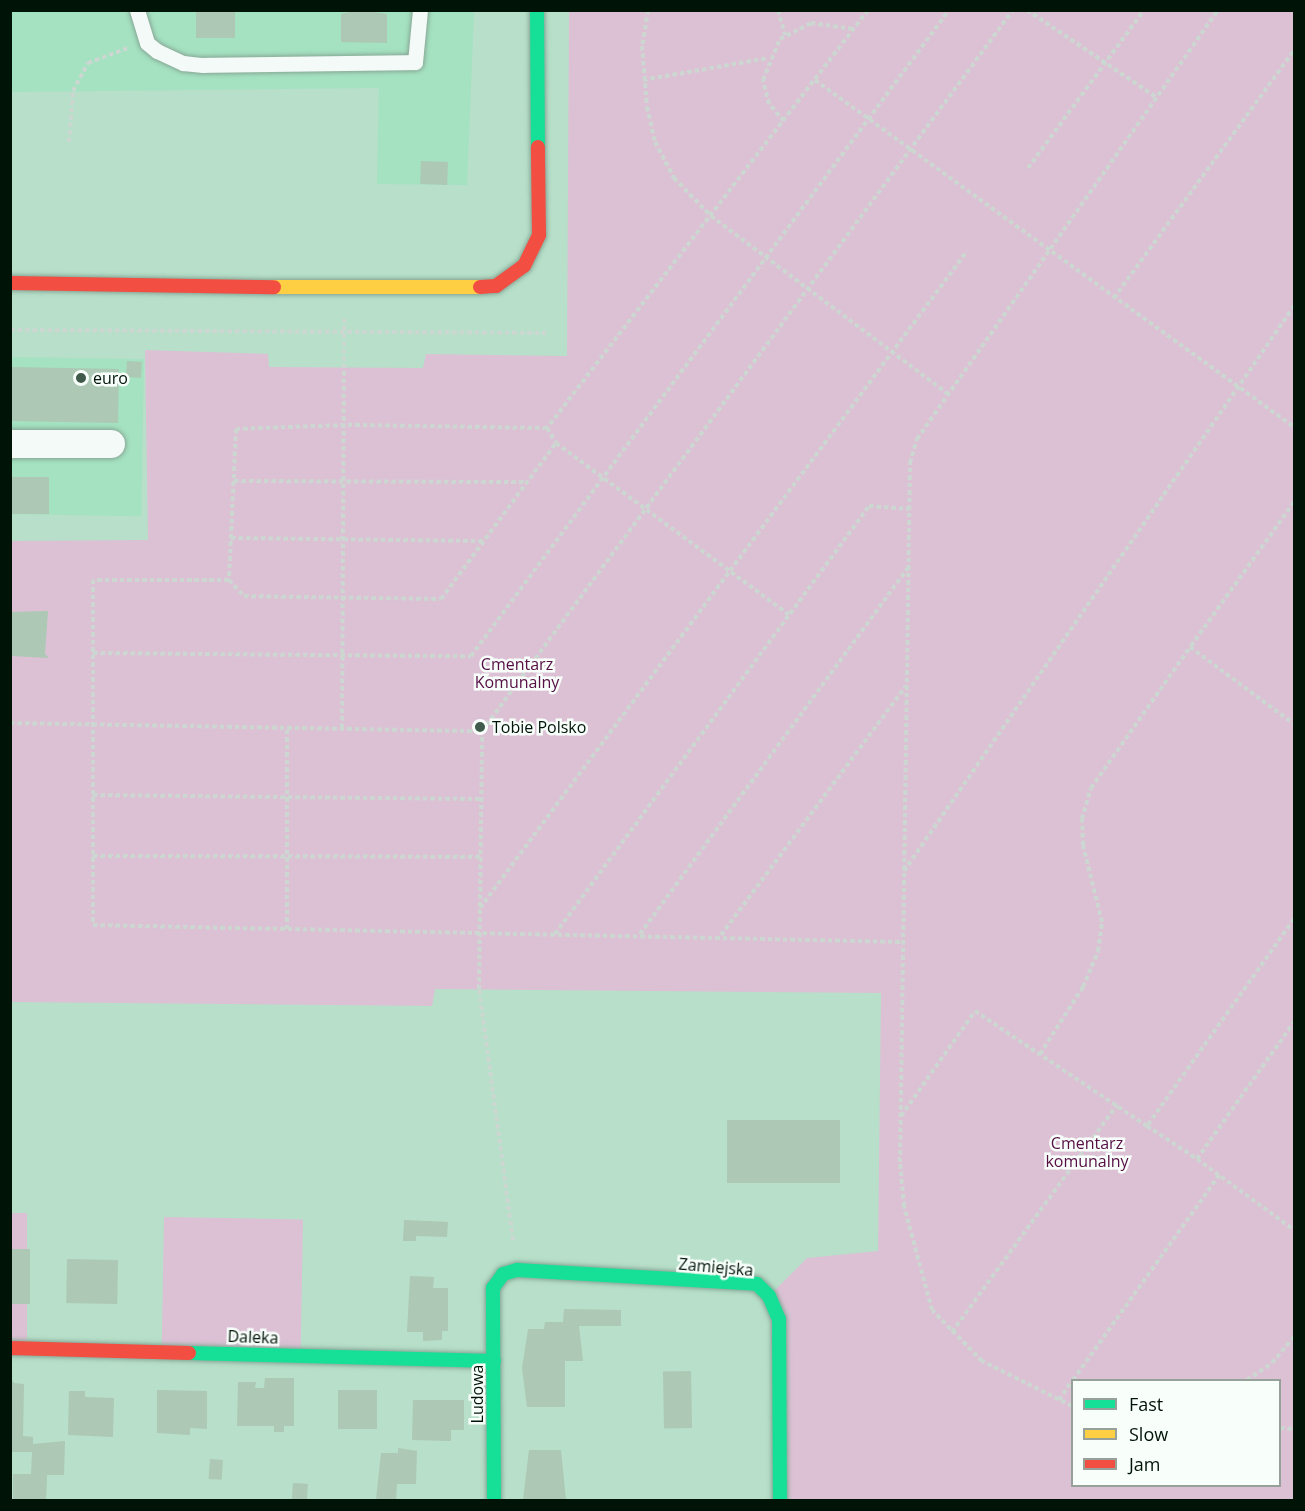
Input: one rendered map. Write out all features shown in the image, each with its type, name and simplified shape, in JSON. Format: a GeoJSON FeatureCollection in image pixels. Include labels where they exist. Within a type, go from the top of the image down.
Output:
{"type":"FeatureCollection","features":[{"type":"Feature","properties":{"kind":"street"},"geometry":{"type":"LineString","coordinates":[[10,283],[344,288],[496,286],[524,266],[539,234],[537,10]]}},
{"type":"Feature","properties":{"kind":"street"},"geometry":{"type":"LineString","coordinates":[[10,444],[111,444]]}},
{"type":"Feature","properties":{"kind":"street","name":"Ludowa"},"geometry":{"type":"LineString","coordinates":[[494,1500],[493,1288],[503,1274],[517,1270]]}},
{"type":"Feature","properties":{"kind":"street","name":"Zamiejska"},"geometry":{"type":"LineString","coordinates":[[517,1270],[757,1284],[770,1296],[779,1318],[780,1500]]}},
{"type":"Feature","properties":{"kind":"street","name":"Daleka"},"geometry":{"type":"LineString","coordinates":[[10,1348],[494,1360]]}},
{"type":"Feature","properties":{"kind":"lane"},"geometry":{"type":"LineString","coordinates":[[137,10],[147,42],[167,58],[203,66],[415,62],[420,10]]}},
{"type":"Feature","properties":{"kind":"path"},"geometry":{"type":"LineString","coordinates":[[648,10],[643,80],[662,160],[688,195],[711,216],[948,394]]}},
{"type":"Feature","properties":{"kind":"path"},"geometry":{"type":"LineString","coordinates":[[778,10],[785,35]]}},
{"type":"Feature","properties":{"kind":"path"},"geometry":{"type":"LineString","coordinates":[[548,428],[868,10]]}},
{"type":"Feature","properties":{"kind":"path"},"geometry":{"type":"LineString","coordinates":[[93,653],[471,656],[949,10]]}},
{"type":"Feature","properties":{"kind":"path"},"geometry":{"type":"LineString","coordinates":[[517,1270],[479,990],[482,731],[1013,10]]}},
{"type":"Feature","properties":{"kind":"path"},"geometry":{"type":"LineString","coordinates":[[1027,10],[1156,98]]}},
{"type":"Feature","properties":{"kind":"path"},"geometry":{"type":"LineString","coordinates":[[1028,168],[1144,10]]}},
{"type":"Feature","properties":{"kind":"path"},"geometry":{"type":"LineString","coordinates":[[1071,1406],[1003,1375],[952,1332],[932,1310],[910,1243],[900,1162],[910,463],[917,439],[1218,10]]}},
{"type":"Feature","properties":{"kind":"path"},"geometry":{"type":"LineString","coordinates":[[784,121],[764,91],[768,58],[785,35],[811,23],[854,29]]}},
{"type":"Feature","properties":{"kind":"path"},"geometry":{"type":"LineString","coordinates":[[69,142],[73,91],[88,63],[147,42]]}},
{"type":"Feature","properties":{"kind":"path"},"geometry":{"type":"LineString","coordinates":[[1114,298],[1294,50]]}},
{"type":"Feature","properties":{"kind":"path"},"geometry":{"type":"LineString","coordinates":[[643,80],[768,58]]}},
{"type":"Feature","properties":{"kind":"path"},"geometry":{"type":"LineString","coordinates":[[815,80],[1294,427]]}},
{"type":"Feature","properties":{"kind":"path"},"geometry":{"type":"LineString","coordinates":[[480,909],[967,251]]}},
{"type":"Feature","properties":{"kind":"path"},"geometry":{"type":"LineString","coordinates":[[342,728],[344,288]]}},
{"type":"Feature","properties":{"kind":"path"},"geometry":{"type":"LineString","coordinates":[[904,871],[1294,306]]}},
{"type":"Feature","properties":{"kind":"path"},"geometry":{"type":"LineString","coordinates":[[10,330],[546,333]]}},
{"type":"Feature","properties":{"kind":"path"},"geometry":{"type":"LineString","coordinates":[[548,428],[345,425],[236,429],[229,580],[244,596],[441,599],[556,443]]}},
{"type":"Feature","properties":{"kind":"path"},"geometry":{"type":"LineString","coordinates":[[548,428],[556,443],[789,615]]}},
{"type":"Feature","properties":{"kind":"path"},"geometry":{"type":"LineString","coordinates":[[234,481],[527,482]]}},
{"type":"Feature","properties":{"kind":"path"},"geometry":{"type":"LineString","coordinates":[[1040,1054],[1083,987],[1098,951],[1102,922],[1083,845],[1082,819],[1091,788],[1294,502]]}},
{"type":"Feature","properties":{"kind":"path"},"geometry":{"type":"LineString","coordinates":[[555,934],[869,506],[909,509]]}},
{"type":"Feature","properties":{"kind":"path"},"geometry":{"type":"LineString","coordinates":[[231,538],[483,541]]}},
{"type":"Feature","properties":{"kind":"path"},"geometry":{"type":"LineString","coordinates":[[640,934],[908,567]]}},
{"type":"Feature","properties":{"kind":"path"},"geometry":{"type":"LineString","coordinates":[[229,580],[93,580],[93,925],[640,934],[903,942]]}},
{"type":"Feature","properties":{"kind":"path"},"geometry":{"type":"LineString","coordinates":[[1190,647],[1294,724]]}},
{"type":"Feature","properties":{"kind":"path"},"geometry":{"type":"LineString","coordinates":[[720,936],[906,686]]}},
{"type":"Feature","properties":{"kind":"path"},"geometry":{"type":"LineString","coordinates":[[10,723],[482,731]]}},
{"type":"Feature","properties":{"kind":"path"},"geometry":{"type":"LineString","coordinates":[[287,727],[287,929]]}},
{"type":"Feature","properties":{"kind":"path"},"geometry":{"type":"LineString","coordinates":[[93,795],[481,799]]}},
{"type":"Feature","properties":{"kind":"path"},"geometry":{"type":"LineString","coordinates":[[93,856],[480,857]]}},
{"type":"Feature","properties":{"kind":"path"},"geometry":{"type":"LineString","coordinates":[[1148,1126],[1294,919]]}},
{"type":"Feature","properties":{"kind":"path"},"geometry":{"type":"LineString","coordinates":[[901,1117],[975,1011],[1221,1174],[1294,1230]]}},
{"type":"Feature","properties":{"kind":"path"},"geometry":{"type":"LineString","coordinates":[[1197,1159],[1294,1022]]}},
{"type":"Feature","properties":{"kind":"path"},"geometry":{"type":"LineString","coordinates":[[952,1332],[1117,1105]]}},
{"type":"Feature","properties":{"kind":"path"},"geometry":{"type":"LineString","coordinates":[[1074,1379],[1221,1174]]}},
{"type":"Feature","properties":{"kind":"path"},"geometry":{"type":"LineString","coordinates":[[1248,1379],[1272,1363],[1294,1337]]}},
{"type":"Feature","properties":{"kind":"path"},"geometry":{"type":"LineString","coordinates":[[1059,1400],[1071,1384]]}},
{"type":"Feature","properties":{"kind":"shaded area"},"geometry":{"type":"Polygon","coordinates":[[[10,11],[474,11],[467,185],[377,184],[379,88],[11,92],[10,11]]]}},
{"type":"Feature","properties":{"kind":"shaded area"},"geometry":{"type":"Polygon","coordinates":[[[11,357],[144,359],[141,516],[10,514],[11,357]]]}},
{"type":"Feature","properties":{"kind":"green space"},"geometry":{"type":"Polygon","coordinates":[[[569,11],[1294,11],[1294,1500],[780,1500],[769,1296],[807,1258],[878,1251],[881,993],[435,989],[432,1006],[11,1002],[11,541],[148,540],[145,350],[268,354],[269,367],[423,368],[426,354],[567,356],[569,11]]]}},
{"type":"Feature","properties":{"kind":"green space"},"geometry":{"type":"Polygon","coordinates":[[[11,1213],[27,1213],[27,1348],[11,1348],[11,1213]]]}},
{"type":"Feature","properties":{"kind":"green space"},"geometry":{"type":"Polygon","coordinates":[[[164,1217],[303,1219],[301,1354],[162,1352],[164,1217]]]}},
{"type":"Feature","properties":{"kind":"building"},"geometry":{"type":"Polygon","coordinates":[[[196,10],[235,10],[235,38],[196,38],[196,10]]]}},
{"type":"Feature","properties":{"kind":"building"},"geometry":{"type":"Polygon","coordinates":[[[359,10],[387,14],[387,43],[341,42],[341,14],[359,10]]]}},
{"type":"Feature","properties":{"kind":"building"},"geometry":{"type":"Polygon","coordinates":[[[421,161],[448,162],[447,185],[420,184],[421,161]]]}},
{"type":"Feature","properties":{"kind":"building"},"geometry":{"type":"Polygon","coordinates":[[[127,361],[142,362],[141,378],[126,377],[127,361]]]}},
{"type":"Feature","properties":{"kind":"building"},"geometry":{"type":"Polygon","coordinates":[[[10,367],[119,369],[118,423],[10,421],[10,367]]]}},
{"type":"Feature","properties":{"kind":"building"},"geometry":{"type":"Polygon","coordinates":[[[10,477],[49,477],[49,514],[10,514],[10,477]]]}},
{"type":"Feature","properties":{"kind":"building"},"geometry":{"type":"Polygon","coordinates":[[[48,611],[45,654],[49,658],[10,656],[10,612],[48,611]]]}},
{"type":"Feature","properties":{"kind":"building"},"geometry":{"type":"Polygon","coordinates":[[[727,1120],[840,1120],[840,1183],[727,1183],[727,1120]]]}},
{"type":"Feature","properties":{"kind":"building"},"geometry":{"type":"Polygon","coordinates":[[[404,1220],[448,1222],[447,1237],[416,1236],[416,1241],[403,1241],[404,1220]]]}},
{"type":"Feature","properties":{"kind":"building"},"geometry":{"type":"Polygon","coordinates":[[[10,1249],[30,1249],[30,1304],[10,1304],[10,1249]]]}},
{"type":"Feature","properties":{"kind":"building"},"geometry":{"type":"Polygon","coordinates":[[[67,1259],[118,1260],[117,1304],[66,1303],[67,1259]]]}},
{"type":"Feature","properties":{"kind":"building"},"geometry":{"type":"Polygon","coordinates":[[[410,1276],[434,1277],[433,1288],[448,1288],[448,1331],[442,1331],[442,1340],[423,1341],[423,1332],[407,1332],[410,1276]]]}},
{"type":"Feature","properties":{"kind":"building"},"geometry":{"type":"Polygon","coordinates":[[[564,1309],[621,1310],[621,1326],[579,1326],[583,1361],[565,1361],[565,1407],[527,1407],[522,1368],[528,1329],[544,1329],[545,1322],[563,1322],[564,1309]]]}},
{"type":"Feature","properties":{"kind":"building"},"geometry":{"type":"Polygon","coordinates":[[[663,1371],[691,1371],[692,1428],[664,1428],[663,1371]]]}},
{"type":"Feature","properties":{"kind":"building"},"geometry":{"type":"Polygon","coordinates":[[[10,1377],[14,1383],[24,1384],[23,1436],[33,1437],[33,1444],[65,1441],[64,1475],[47,1475],[46,1500],[13,1500],[13,1474],[31,1474],[32,1452],[10,1452],[10,1377]]]}},
{"type":"Feature","properties":{"kind":"building"},"geometry":{"type":"Polygon","coordinates":[[[265,1378],[294,1378],[294,1426],[284,1426],[284,1432],[274,1432],[274,1426],[237,1426],[238,1382],[256,1382],[255,1388],[264,1388],[265,1378]]]}},
{"type":"Feature","properties":{"kind":"building"},"geometry":{"type":"Polygon","coordinates":[[[157,1390],[207,1391],[207,1429],[190,1428],[190,1435],[157,1433],[157,1390]]]}},
{"type":"Feature","properties":{"kind":"building"},"geometry":{"type":"Polygon","coordinates":[[[338,1390],[377,1390],[377,1429],[338,1429],[338,1390]]]}},
{"type":"Feature","properties":{"kind":"building"},"geometry":{"type":"Polygon","coordinates":[[[69,1391],[85,1391],[85,1397],[114,1398],[113,1437],[68,1435],[69,1391]]]}},
{"type":"Feature","properties":{"kind":"building"},"geometry":{"type":"Polygon","coordinates":[[[413,1400],[464,1400],[464,1430],[451,1430],[451,1441],[412,1440],[413,1400]]]}},
{"type":"Feature","properties":{"kind":"building"},"geometry":{"type":"Polygon","coordinates":[[[398,1448],[417,1451],[416,1484],[397,1484],[396,1500],[376,1500],[381,1453],[398,1453],[398,1448]]]}},
{"type":"Feature","properties":{"kind":"building"},"geometry":{"type":"Polygon","coordinates":[[[529,1450],[561,1450],[566,1500],[523,1500],[529,1450]]]}},
{"type":"Feature","properties":{"kind":"building"},"geometry":{"type":"Polygon","coordinates":[[[210,1459],[223,1460],[222,1480],[209,1479],[210,1459]]]}},
{"type":"Feature","properties":{"kind":"building"},"geometry":{"type":"Polygon","coordinates":[[[293,1483],[308,1484],[307,1500],[292,1500],[293,1483]]]}},
{"type":"Feature","properties":{"kind":"traffic: fast"},"geometry":{"type":"LineString","coordinates":[[537,10],[538,147]]}},
{"type":"Feature","properties":{"kind":"traffic: fast"},"geometry":{"type":"LineString","coordinates":[[494,1500],[493,1288],[503,1274],[517,1270],[757,1284],[769,1296],[779,1319],[780,1500]]}},
{"type":"Feature","properties":{"kind":"traffic: fast"},"geometry":{"type":"LineString","coordinates":[[189,1353],[494,1361]]}},
{"type":"Feature","properties":{"kind":"traffic: slow"},"geometry":{"type":"LineString","coordinates":[[274,287],[480,287]]}},
{"type":"Feature","properties":{"kind":"traffic: jam"},"geometry":{"type":"LineString","coordinates":[[480,287],[496,286],[524,266],[539,235],[538,147]]}},
{"type":"Feature","properties":{"kind":"traffic: jam"},"geometry":{"type":"LineString","coordinates":[[10,283],[274,287]]}},
{"type":"Feature","properties":{"kind":"traffic: jam"},"geometry":{"type":"LineString","coordinates":[[10,1348],[189,1353]]}},
{"type":"Feature","properties":{"kind":"place","name":"euro"},"geometry":{"type":"Point","coordinates":[81,378]}},
{"type":"Feature","properties":{"kind":"place","name":"Tobie Polsko"},"geometry":{"type":"Point","coordinates":[480,727]}},
{"type":"Feature","properties":{"kind":"park label","name":"Cmentarz Komunalny"},"geometry":{"type":"Point","coordinates":[517,673]}},
{"type":"Feature","properties":{"kind":"park label","name":"Cmentarz komunalny"},"geometry":{"type":"Point","coordinates":[1087,1152]}}]}
